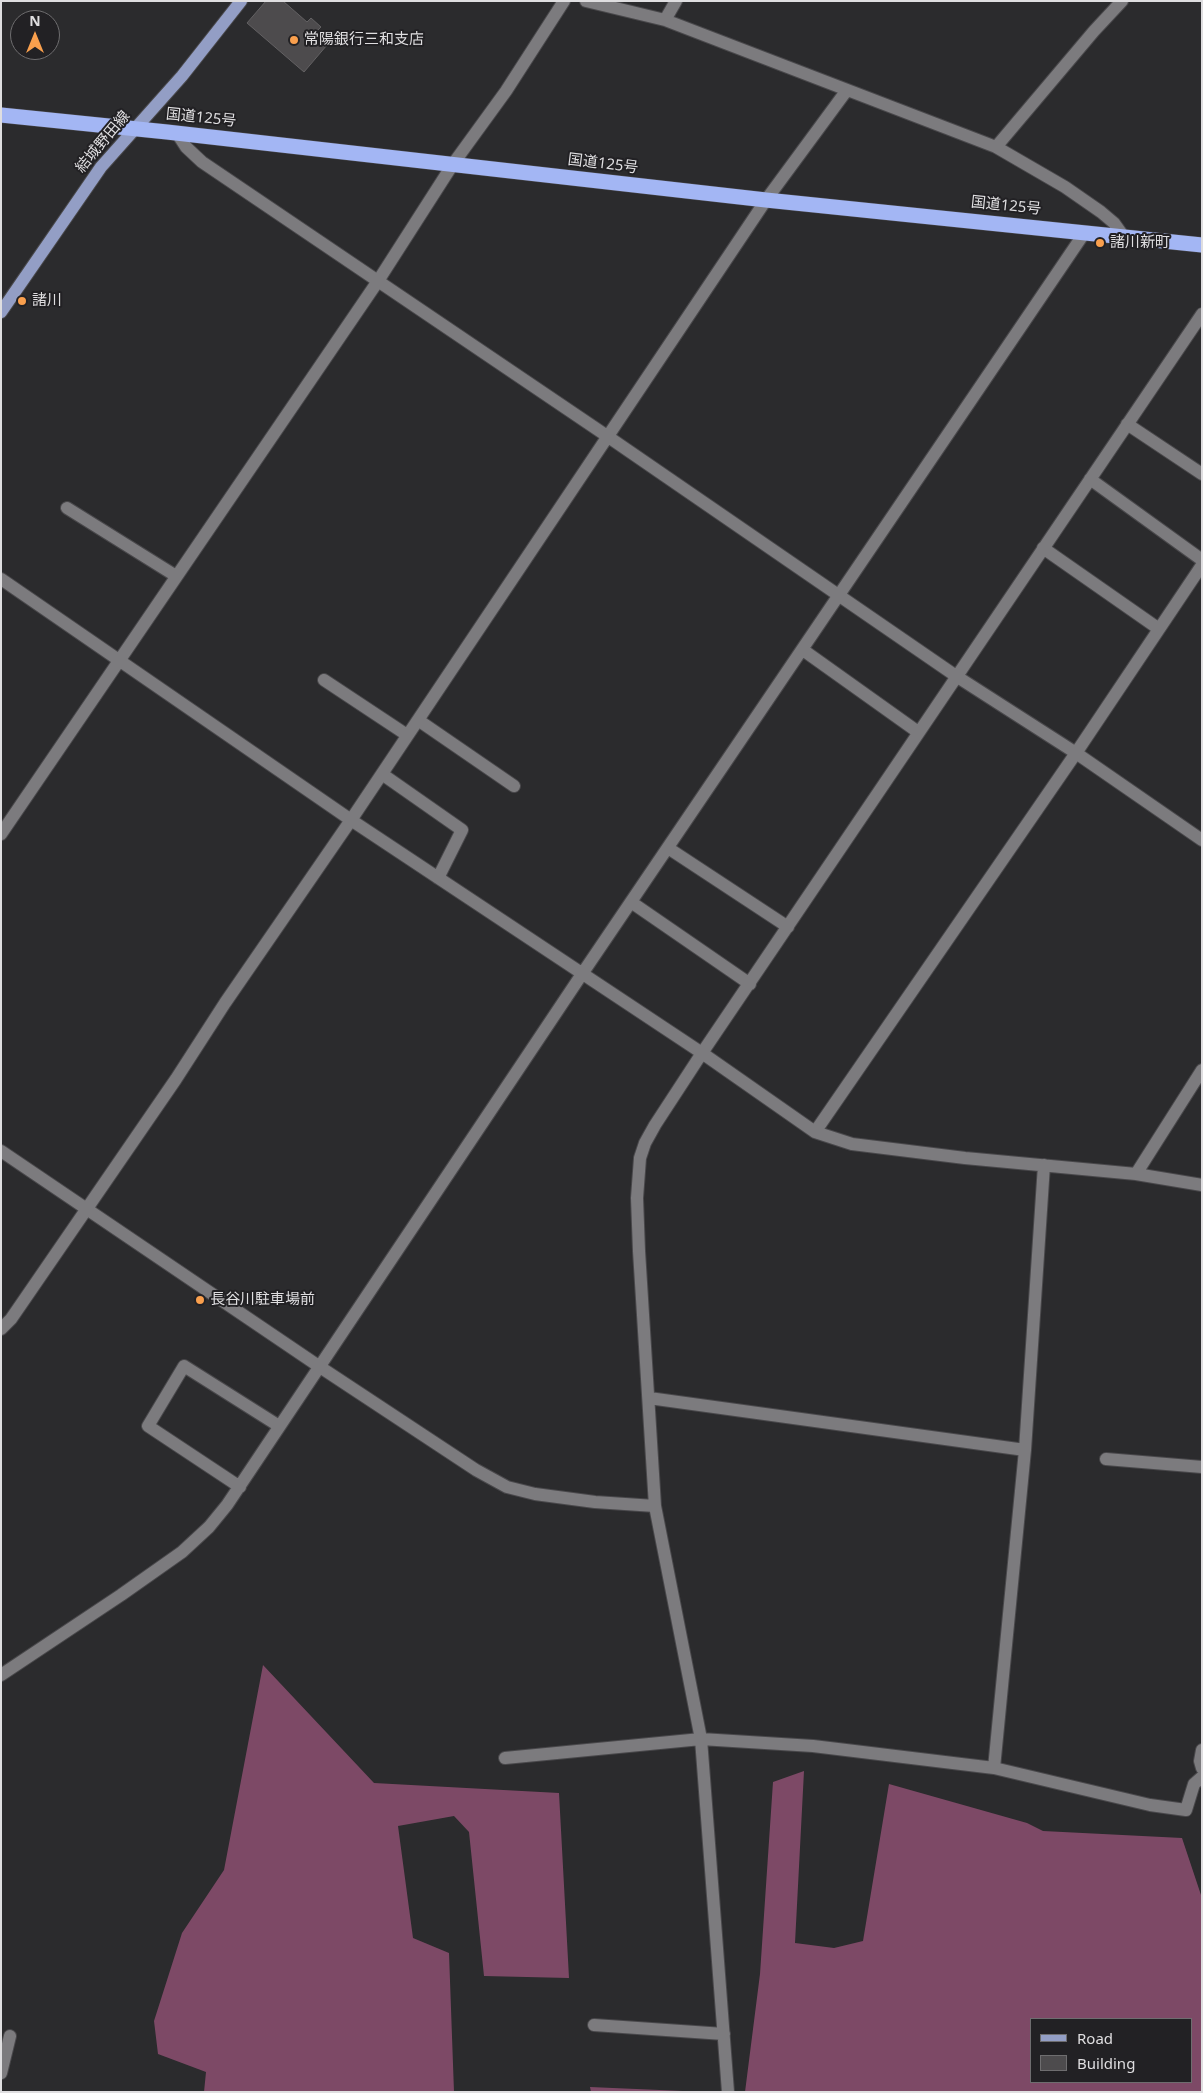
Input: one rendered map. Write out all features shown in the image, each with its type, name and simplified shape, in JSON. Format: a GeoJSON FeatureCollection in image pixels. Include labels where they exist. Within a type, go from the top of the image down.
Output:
{"type":"FeatureCollection","features":[{"type":"Feature","properties":{"kind":"highway","name":"国道125号"},"geometry":{"type":"LineString","coordinates":[[1,115],[135,128],[766,200],[1202,245]]}},
{"type":"Feature","properties":{"kind":"main road","name":"結城野田線"},"geometry":{"type":"LineString","coordinates":[[1,312],[92,178],[182,76],[241,1]]}},
{"type":"Feature","properties":{"kind":"street"},"geometry":{"type":"LineString","coordinates":[[1,834],[378,281],[453,164],[506,91],[564,1]]}},
{"type":"Feature","properties":{"kind":"street"},"geometry":{"type":"LineString","coordinates":[[586,1],[665,20],[996,147],[1065,187],[1101,212],[1114,223],[1124,237]]}},
{"type":"Feature","properties":{"kind":"street"},"geometry":{"type":"LineString","coordinates":[[665,20],[676,1]]}},
{"type":"Feature","properties":{"kind":"street"},"geometry":{"type":"LineString","coordinates":[[996,147],[1094,31],[1122,1]]}},
{"type":"Feature","properties":{"kind":"street"},"geometry":{"type":"LineString","coordinates":[[1,1329],[11,1319],[87,1210],[382,774],[766,200],[847,90]]}},
{"type":"Feature","properties":{"kind":"street"},"geometry":{"type":"LineString","coordinates":[[177,133],[186,147],[202,162],[607,436],[956,676],[1076,753],[1202,840]]}},
{"type":"Feature","properties":{"kind":"street"},"geometry":{"type":"LineString","coordinates":[[1,1674],[122,1595],[182,1552],[209,1527],[240,1487],[582,974],[1085,232]]}},
{"type":"Feature","properties":{"kind":"street"},"geometry":{"type":"LineString","coordinates":[[728,2092],[701,1739],[655,1506],[638,1215],[640,1158],[645,1143],[655,1125],[702,1054],[1202,314]]}},
{"type":"Feature","properties":{"kind":"street"},"geometry":{"type":"LineString","coordinates":[[1128,424],[1202,474]]}},
{"type":"Feature","properties":{"kind":"street"},"geometry":{"type":"LineString","coordinates":[[1090,478],[1202,560]]}},
{"type":"Feature","properties":{"kind":"street"},"geometry":{"type":"LineString","coordinates":[[67,508],[176,576]]}},
{"type":"Feature","properties":{"kind":"street"},"geometry":{"type":"LineString","coordinates":[[1043,548],[1159,629]]}},
{"type":"Feature","properties":{"kind":"street"},"geometry":{"type":"LineString","coordinates":[[815,1132],[1076,753],[1202,565]]}},
{"type":"Feature","properties":{"kind":"street"},"geometry":{"type":"LineString","coordinates":[[1,579],[351,820],[702,1054],[815,1132],[852,1144],[1136,1174],[1202,1185]]}},
{"type":"Feature","properties":{"kind":"street"},"geometry":{"type":"LineString","coordinates":[[803,650],[918,732]]}},
{"type":"Feature","properties":{"kind":"street"},"geometry":{"type":"LineString","coordinates":[[324,680],[407,736]]}},
{"type":"Feature","properties":{"kind":"street"},"geometry":{"type":"LineString","coordinates":[[418,720],[514,786]]}},
{"type":"Feature","properties":{"kind":"street"},"geometry":{"type":"LineString","coordinates":[[382,774],[462,830],[438,878]]}},
{"type":"Feature","properties":{"kind":"street"},"geometry":{"type":"LineString","coordinates":[[668,848],[788,927]]}},
{"type":"Feature","properties":{"kind":"street"},"geometry":{"type":"LineString","coordinates":[[631,902],[750,984]]}},
{"type":"Feature","properties":{"kind":"street"},"geometry":{"type":"LineString","coordinates":[[1136,1174],[1202,1070]]}},
{"type":"Feature","properties":{"kind":"street"},"geometry":{"type":"LineString","coordinates":[[1,1151],[446,1452],[507,1487],[566,1499],[655,1506]]}},
{"type":"Feature","properties":{"kind":"street"},"geometry":{"type":"LineString","coordinates":[[994,1768],[1024,1450],[1044,1165]]}},
{"type":"Feature","properties":{"kind":"street"},"geometry":{"type":"LineString","coordinates":[[240,1487],[148,1426],[184,1366],[279,1426]]}},
{"type":"Feature","properties":{"kind":"street"},"geometry":{"type":"LineString","coordinates":[[649,1398],[1024,1450]]}},
{"type":"Feature","properties":{"kind":"street"},"geometry":{"type":"LineString","coordinates":[[1106,1460],[1202,1467]]}},
{"type":"Feature","properties":{"kind":"street"},"geometry":{"type":"LineString","coordinates":[[505,1758],[701,1739],[813,1746],[994,1768],[1150,1806],[1186,1810],[1194,1784],[1202,1777]]}},
{"type":"Feature","properties":{"kind":"street"},"geometry":{"type":"LineString","coordinates":[[1202,1750],[1200,1761],[1202,1768]]}},
{"type":"Feature","properties":{"kind":"street"},"geometry":{"type":"LineString","coordinates":[[594,2025],[724,2034]]}},
{"type":"Feature","properties":{"kind":"street"},"geometry":{"type":"LineString","coordinates":[[1,2073],[10,2036]]}},
{"type":"Feature","properties":{"kind":"shaded area"},"geometry":{"type":"Polygon","coordinates":[[[263,1665],[374,1783],[559,1793],[569,1978],[484,1976],[469,1832],[454,1816],[398,1826],[413,1938],[449,1953],[454,2092],[204,2092],[206,2072],[158,2054],[154,2021],[182,1933],[224,1870],[263,1665]]]}},
{"type":"Feature","properties":{"kind":"shaded area"},"geometry":{"type":"Polygon","coordinates":[[[804,1771],[795,1943],[834,1948],[863,1941],[889,1784],[1027,1823],[1043,1831],[1182,1838],[1202,1898],[1202,2092],[745,2092],[760,1974],[773,1782],[804,1771]]]}},
{"type":"Feature","properties":{"kind":"shaded area"},"geometry":{"type":"Polygon","coordinates":[[[590,2087],[706,2092],[591,2092],[590,2087]]]}},
{"type":"Feature","properties":{"kind":"building","name":"常陽銀行三和支店"},"geometry":{"type":"Polygon","coordinates":[[[266,1],[283,1],[307,22],[311,18],[321,27],[314,34],[327,45],[304,72],[247,23],[266,1]]]}},
{"type":"Feature","properties":{"kind":"place","name":"常陽銀行三和支店"},"geometry":{"type":"Point","coordinates":[294,40]}},
{"type":"Feature","properties":{"kind":"place","name":"諸川新町"},"geometry":{"type":"Point","coordinates":[1100,243]}},
{"type":"Feature","properties":{"kind":"place","name":"諸川"},"geometry":{"type":"Point","coordinates":[22,301]}},
{"type":"Feature","properties":{"kind":"place","name":"長谷川駐車場前"},"geometry":{"type":"Point","coordinates":[200,1300]}}]}
